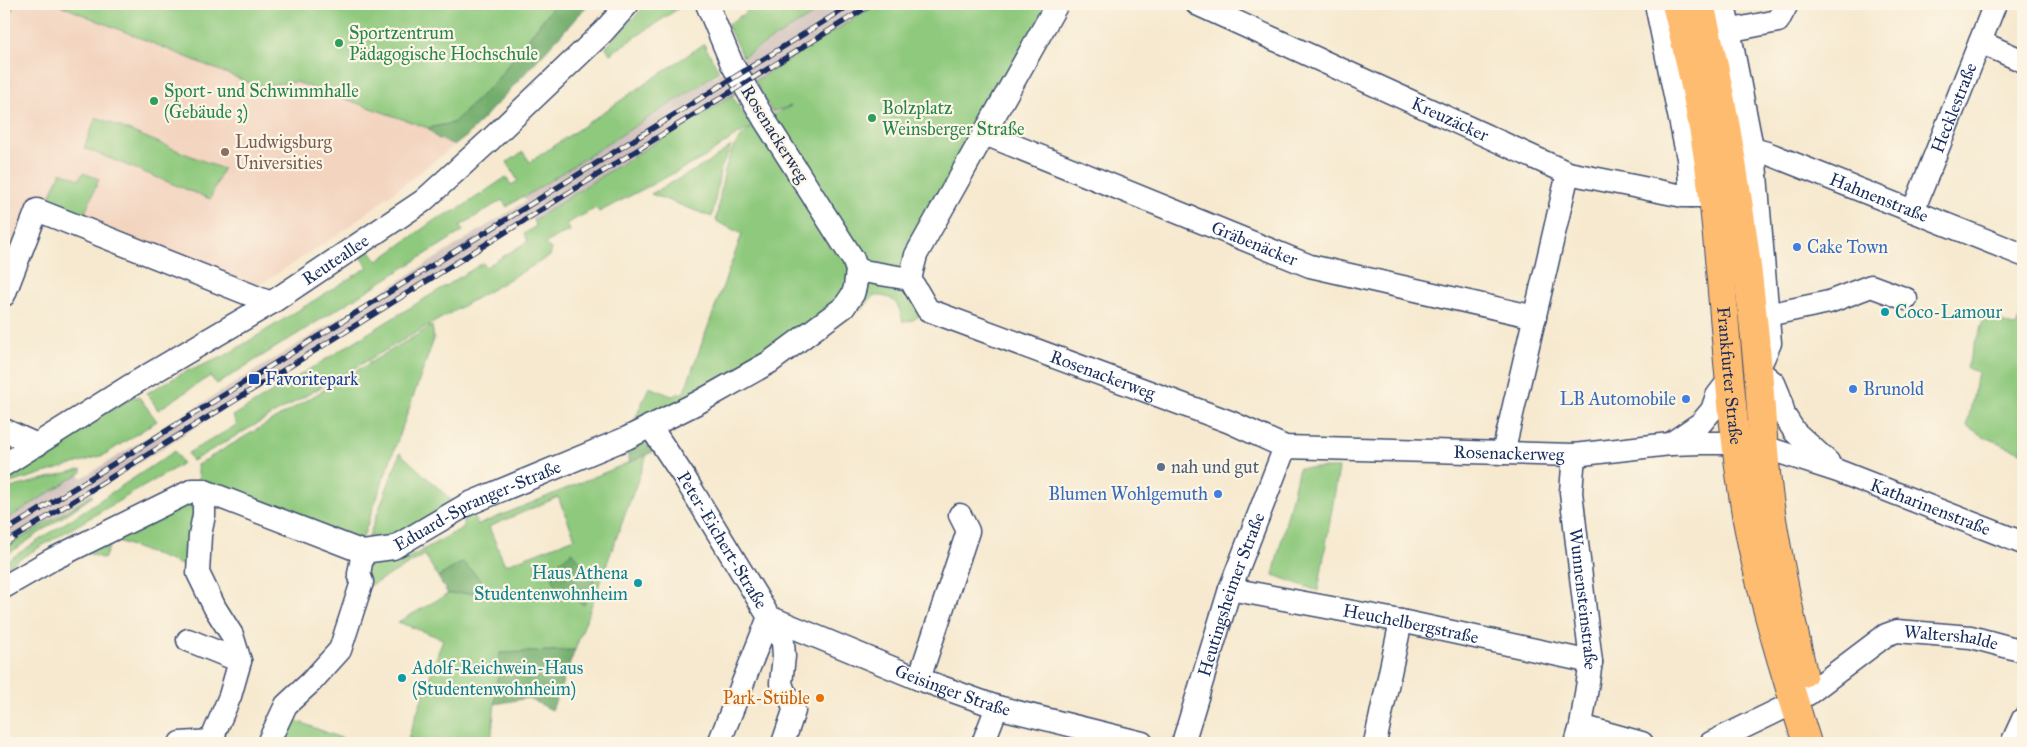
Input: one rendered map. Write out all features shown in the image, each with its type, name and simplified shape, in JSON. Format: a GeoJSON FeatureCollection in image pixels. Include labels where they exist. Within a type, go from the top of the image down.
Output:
{"type":"FeatureCollection","features":[{"type":"Feature","properties":{"kind":"main road","name":"Frankfurter Straße"},"geometry":{"type":"LineString","coordinates":[[1676,4],[1685,40],[1706,150],[1702,196],[1730,379],[1747,520],[1771,625],[1801,699],[1823,743]]}},
{"type":"Feature","properties":{"kind":"main road","name":"Frankfurter Straße"},"geometry":{"type":"LineString","coordinates":[[1700,4],[1719,33],[1742,149],[1742,226],[1758,370],[1769,499],[1807,743]]}},
{"type":"Feature","properties":{"kind":"street","name":"Reuteallee"},"geometry":{"type":"LineString","coordinates":[[4,465],[128,387],[271,303],[423,201],[490,140],[598,36],[628,4]]}},
{"type":"Feature","properties":{"kind":"street","name":"Rosenackerweg"},"geometry":{"type":"LineString","coordinates":[[707,4],[732,64],[764,119],[842,241],[857,270]]}},
{"type":"Feature","properties":{"kind":"street"},"geometry":{"type":"LineString","coordinates":[[857,270],[910,279],[916,255],[1057,4]]}},
{"type":"Feature","properties":{"kind":"street","name":"Kreuzäcker"},"geometry":{"type":"LineString","coordinates":[[1197,4],[1568,173],[1702,196]]}},
{"type":"Feature","properties":{"kind":"street","name":"Frankfurter Straße"},"geometry":{"type":"LineString","coordinates":[[1656,4],[1688,158],[1702,196]]}},
{"type":"Feature","properties":{"kind":"street","name":"Frankfurter Straße"},"geometry":{"type":"LineString","coordinates":[[1719,33],[1724,4]]}},
{"type":"Feature","properties":{"kind":"street"},"geometry":{"type":"LineString","coordinates":[[1719,33],[1778,21],[1787,4]]}},
{"type":"Feature","properties":{"kind":"street","name":"Hecklestraße"},"geometry":{"type":"LineString","coordinates":[[1913,211],[1995,4]]}},
{"type":"Feature","properties":{"kind":"street"},"geometry":{"type":"LineString","coordinates":[[1980,42],[2023,61]]}},
{"type":"Feature","properties":{"kind":"street","name":"Gräbenäcker"},"geometry":{"type":"LineString","coordinates":[[985,134],[1310,266],[1535,317]]}},
{"type":"Feature","properties":{"kind":"street","name":"Frankfurter Straße"},"geometry":{"type":"LineString","coordinates":[[1742,149],[1755,163],[1770,343],[1758,370]]}},
{"type":"Feature","properties":{"kind":"street","name":"Hahnenstraße"},"geometry":{"type":"LineString","coordinates":[[1742,149],[1913,211],[2023,255]]}},
{"type":"Feature","properties":{"kind":"street"},"geometry":{"type":"LineString","coordinates":[[1502,453],[1568,173]]}},
{"type":"Feature","properties":{"kind":"street"},"geometry":{"type":"LineString","coordinates":[[4,296],[37,210],[271,303]]}},
{"type":"Feature","properties":{"kind":"street","name":"Eduard-Spranger-Straße"},"geometry":{"type":"LineString","coordinates":[[204,490],[363,552],[393,548],[468,504],[627,438],[699,402],[770,362],[832,317],[844,306],[853,294],[857,270]]}},
{"type":"Feature","properties":{"kind":"street","name":"Rosenackerweg"},"geometry":{"type":"LineString","coordinates":[[910,279],[928,310],[1230,422],[1285,447],[1574,455],[1670,444],[1714,442],[1764,447]]}},
{"type":"Feature","properties":{"kind":"street"},"geometry":{"type":"LineString","coordinates":[[1767,315],[1829,302],[1871,286],[1906,299]]}},
{"type":"Feature","properties":{"kind":"street","name":"Katharinenstraße"},"geometry":{"type":"LineString","coordinates":[[1758,370],[1774,383],[1784,415],[1795,432],[1838,471]]}},
{"type":"Feature","properties":{"kind":"street","name":"Rosenackerweg"},"geometry":{"type":"LineString","coordinates":[[1670,444],[1701,423],[1712,410],[1716,396],[1730,379]]}},
{"type":"Feature","properties":{"kind":"street","name":"Peter-Eichert-Straße"},"geometry":{"type":"LineString","coordinates":[[650,426],[684,477],[769,617],[718,743]]}},
{"type":"Feature","properties":{"kind":"street"},"geometry":{"type":"LineString","coordinates":[[4,430],[37,445]]}},
{"type":"Feature","properties":{"kind":"street","name":"Heutingsheimer Straße"},"geometry":{"type":"LineString","coordinates":[[1183,743],[1230,589],[1285,447]]}},
{"type":"Feature","properties":{"kind":"street","name":"Katharinenstraße"},"geometry":{"type":"LineString","coordinates":[[1764,447],[1838,471],[2023,543]]}},
{"type":"Feature","properties":{"kind":"street","name":"Wunnensteinstraße"},"geometry":{"type":"LineString","coordinates":[[1574,455],[1571,492],[1591,662],[1578,734]]}},
{"type":"Feature","properties":{"kind":"street"},"geometry":{"type":"LineString","coordinates":[[4,588],[51,560],[193,490],[204,490],[204,515],[200,535],[198,573],[215,608],[232,635],[240,661],[214,742],[180,743]]}},
{"type":"Feature","properties":{"kind":"street"},"geometry":{"type":"LineString","coordinates":[[920,679],[968,531],[960,515]]}},
{"type":"Feature","properties":{"kind":"street"},"geometry":{"type":"LineString","coordinates":[[268,743],[286,705],[311,682],[340,650],[362,582],[359,574],[363,552]]}},
{"type":"Feature","properties":{"kind":"street","name":"Heuchelbergstraße"},"geometry":{"type":"LineString","coordinates":[[1230,589],[1401,621],[1591,662]]}},
{"type":"Feature","properties":{"kind":"street"},"geometry":{"type":"LineString","coordinates":[[769,617],[783,642],[784,656],[781,683],[784,692],[792,701],[794,711],[783,743]]}},
{"type":"Feature","properties":{"kind":"street","name":"Geisinger Straße"},"geometry":{"type":"LineString","coordinates":[[769,617],[920,679],[997,707],[1142,743]]}},
{"type":"Feature","properties":{"kind":"street"},"geometry":{"type":"LineString","coordinates":[[1375,743],[1401,621]]}},
{"type":"Feature","properties":{"kind":"street","name":"Waltershalde"},"geometry":{"type":"LineString","coordinates":[[1711,743],[1801,699],[1886,635],[1897,631],[1971,637],[2023,651]]}},
{"type":"Feature","properties":{"kind":"street"},"geometry":{"type":"LineString","coordinates":[[188,640],[240,661]]}},
{"type":"Feature","properties":{"kind":"street"},"geometry":{"type":"LineString","coordinates":[[983,743],[997,707]]}},
{"type":"Feature","properties":{"kind":"street"},"geometry":{"type":"LineString","coordinates":[[2012,743],[2023,719]]}},
{"type":"Feature","properties":{"kind":"street"},"geometry":{"type":"LineString","coordinates":[[1578,734],[1642,743]]}},
{"type":"Feature","properties":{"kind":"shaded area","name":"Ludwigsburg Universities"},"geometry":{"type":"Polygon","coordinates":[[[4,4],[589,4],[467,136],[339,234],[253,289],[46,205],[4,276],[4,4]]]}},
{"type":"Feature","properties":{"kind":"shaded area"},"geometry":{"type":"Polygon","coordinates":[[[830,4],[877,4],[533,221],[532,219],[288,368],[4,549],[4,521],[78,473],[82,478],[425,265],[526,201],[524,197],[580,160],[830,4]]]}},
{"type":"Feature","properties":{"kind":"green space"},"geometry":{"type":"Polygon","coordinates":[[[4,4],[14,4],[4,30],[4,4]]]}},
{"type":"Feature","properties":{"kind":"green space","name":"Sportzentrum Pädagogische Hochschule"},"geometry":{"type":"Polygon","coordinates":[[[57,4],[555,4],[495,82],[453,123],[428,128],[296,82],[257,86],[57,4]]]}},
{"type":"Feature","properties":{"kind":"green space"},"geometry":{"type":"Polygon","coordinates":[[[555,4],[589,4],[467,136],[455,145],[437,138],[428,128],[453,123],[495,82],[555,4]]]}},
{"type":"Feature","properties":{"kind":"green space"},"geometry":{"type":"Polygon","coordinates":[[[647,4],[677,4],[679,8],[610,54],[606,47],[647,4]]]}},
{"type":"Feature","properties":{"kind":"green space"},"geometry":{"type":"Polygon","coordinates":[[[758,4],[830,4],[743,57],[727,25],[758,4]]]}},
{"type":"Feature","properties":{"kind":"green space"},"geometry":{"type":"Polygon","coordinates":[[[877,4],[1057,4],[916,255],[928,310],[913,320],[903,322],[900,310],[891,299],[873,296],[862,310],[853,295],[844,307],[627,438],[649,387],[672,396],[684,392],[742,234],[716,221],[725,169],[732,150],[748,131],[769,117],[791,106],[772,112],[755,81],[877,4]]]}},
{"type":"Feature","properties":{"kind":"green space"},"geometry":{"type":"Polygon","coordinates":[[[704,44],[719,71],[698,86],[507,207],[502,200],[460,226],[463,231],[217,384],[210,376],[158,410],[147,393],[185,372],[223,357],[368,267],[355,248],[363,242],[378,261],[436,219],[459,209],[506,177],[511,185],[518,181],[507,162],[523,152],[530,162],[704,44]]]}},
{"type":"Feature","properties":{"kind":"green space"},"geometry":{"type":"Polygon","coordinates":[[[736,93],[732,96],[752,127],[705,157],[599,212],[596,208],[566,224],[570,231],[555,237],[545,244],[552,250],[550,256],[192,461],[188,453],[237,425],[233,416],[483,263],[486,267],[528,241],[524,234],[536,226],[533,221],[592,182],[736,93]]]}},
{"type":"Feature","properties":{"kind":"green space"},"geometry":{"type":"Polygon","coordinates":[[[96,117],[223,169],[210,199],[84,148],[96,117]]]}},
{"type":"Feature","properties":{"kind":"green space"},"geometry":{"type":"Polygon","coordinates":[[[731,146],[720,171],[712,217],[651,194],[708,163],[731,146]]]}},
{"type":"Feature","properties":{"kind":"green space"},"geometry":{"type":"Polygon","coordinates":[[[61,172],[79,179],[83,173],[99,179],[82,220],[46,205],[61,172]]]}},
{"type":"Feature","properties":{"kind":"green space"},"geometry":{"type":"Polygon","coordinates":[[[2023,310],[2023,453],[1985,437],[1967,426],[1978,372],[1966,368],[1985,316],[2016,327],[2023,310]]]}},
{"type":"Feature","properties":{"kind":"green space"},"geometry":{"type":"Polygon","coordinates":[[[432,326],[434,339],[360,545],[204,484],[199,479],[197,465],[432,326]]]}},
{"type":"Feature","properties":{"kind":"green space"},"geometry":{"type":"Polygon","coordinates":[[[132,397],[139,397],[157,421],[104,455],[4,485],[4,476],[132,397]]]}},
{"type":"Feature","properties":{"kind":"green space"},"geometry":{"type":"Polygon","coordinates":[[[650,426],[664,447],[630,462],[621,440],[650,426]]]}},
{"type":"Feature","properties":{"kind":"green space"},"geometry":{"type":"Polygon","coordinates":[[[175,451],[182,463],[177,467],[4,568],[4,563],[175,451]]]}},
{"type":"Feature","properties":{"kind":"green space"},"geometry":{"type":"Polygon","coordinates":[[[400,453],[460,508],[468,504],[478,525],[647,455],[575,650],[500,653],[491,743],[422,743],[408,738],[443,639],[398,622],[448,594],[492,591],[463,562],[438,577],[425,555],[368,587],[363,552],[400,453]],[[558,497],[489,527],[505,565],[575,538],[558,497]],[[460,509],[398,545],[405,560],[464,527],[460,509]]]}},
{"type":"Feature","properties":{"kind":"green space"},"geometry":{"type":"Polygon","coordinates":[[[1299,468],[1339,468],[1318,591],[1273,575],[1299,468]]]}},
{"type":"Feature","properties":{"kind":"green space"},"geometry":{"type":"Polygon","coordinates":[[[81,469],[82,472],[4,521],[4,496],[7,489],[81,469]]]}},
{"type":"Feature","properties":{"kind":"green space"},"geometry":{"type":"Polygon","coordinates":[[[93,496],[4,557],[4,549],[93,496]]]}},
{"type":"Feature","properties":{"kind":"green space"},"geometry":{"type":"Polygon","coordinates":[[[194,497],[192,569],[113,539],[104,559],[82,551],[194,497]]]}},
{"type":"Feature","properties":{"kind":"green space"},"geometry":{"type":"Polygon","coordinates":[[[572,552],[595,577],[584,605],[556,590],[551,569],[572,552]]]}},
{"type":"Feature","properties":{"kind":"green space"},"geometry":{"type":"Polygon","coordinates":[[[463,562],[492,592],[448,594],[438,577],[463,562]]]}},
{"type":"Feature","properties":{"kind":"green space"},"geometry":{"type":"Polygon","coordinates":[[[575,650],[552,710],[528,698],[495,704],[500,653],[575,650]]]}},
{"type":"Feature","properties":{"kind":"green space"},"geometry":{"type":"Polygon","coordinates":[[[281,715],[354,743],[268,743],[281,715]]]}},
{"type":"Feature","properties":{"kind":"railway"},"geometry":{"type":"LineString","coordinates":[[4,532],[852,4]]}},
{"type":"Feature","properties":{"kind":"railway"},"geometry":{"type":"LineString","coordinates":[[4,544],[872,4]]}},
{"type":"Feature","properties":{"kind":"place","name":"Sportzentrum Pädagogische Hochschule"},"geometry":{"type":"Point","coordinates":[339,43]}},
{"type":"Feature","properties":{"kind":"place","name":"Sport- und Schwimmhalle (Gebäude 3)"},"geometry":{"type":"Point","coordinates":[154,101]}},
{"type":"Feature","properties":{"kind":"place","name":"Bolzplatz Weinsberger Straße"},"geometry":{"type":"Point","coordinates":[872,118]}},
{"type":"Feature","properties":{"kind":"place","name":"Ludwigsburg Universities"},"geometry":{"type":"Point","coordinates":[225,152]}},
{"type":"Feature","properties":{"kind":"place","name":"Cake Town"},"geometry":{"type":"Point","coordinates":[1797,247]}},
{"type":"Feature","properties":{"kind":"place","name":"Coco-Lamour"},"geometry":{"type":"Point","coordinates":[1885,312]}},
{"type":"Feature","properties":{"kind":"place","name":"Favoritepark"},"geometry":{"type":"Point","coordinates":[254,379]}},
{"type":"Feature","properties":{"kind":"place","name":"Brunold"},"geometry":{"type":"Point","coordinates":[1853,389]}},
{"type":"Feature","properties":{"kind":"place","name":"LB Automobile"},"geometry":{"type":"Point","coordinates":[1686,399]}},
{"type":"Feature","properties":{"kind":"place","name":"nah und gut"},"geometry":{"type":"Point","coordinates":[1161,467]}},
{"type":"Feature","properties":{"kind":"place","name":"Blumen Wohlgemuth"},"geometry":{"type":"Point","coordinates":[1218,494]}},
{"type":"Feature","properties":{"kind":"place","name":"Haus Athena Studentenwohnheim"},"geometry":{"type":"Point","coordinates":[638,583]}},
{"type":"Feature","properties":{"kind":"place","name":"Adolf-Reichwein-Haus (Studentenwohnheim)"},"geometry":{"type":"Point","coordinates":[402,678]}},
{"type":"Feature","properties":{"kind":"place","name":"Park-Stüble"},"geometry":{"type":"Point","coordinates":[820,698]}}]}
